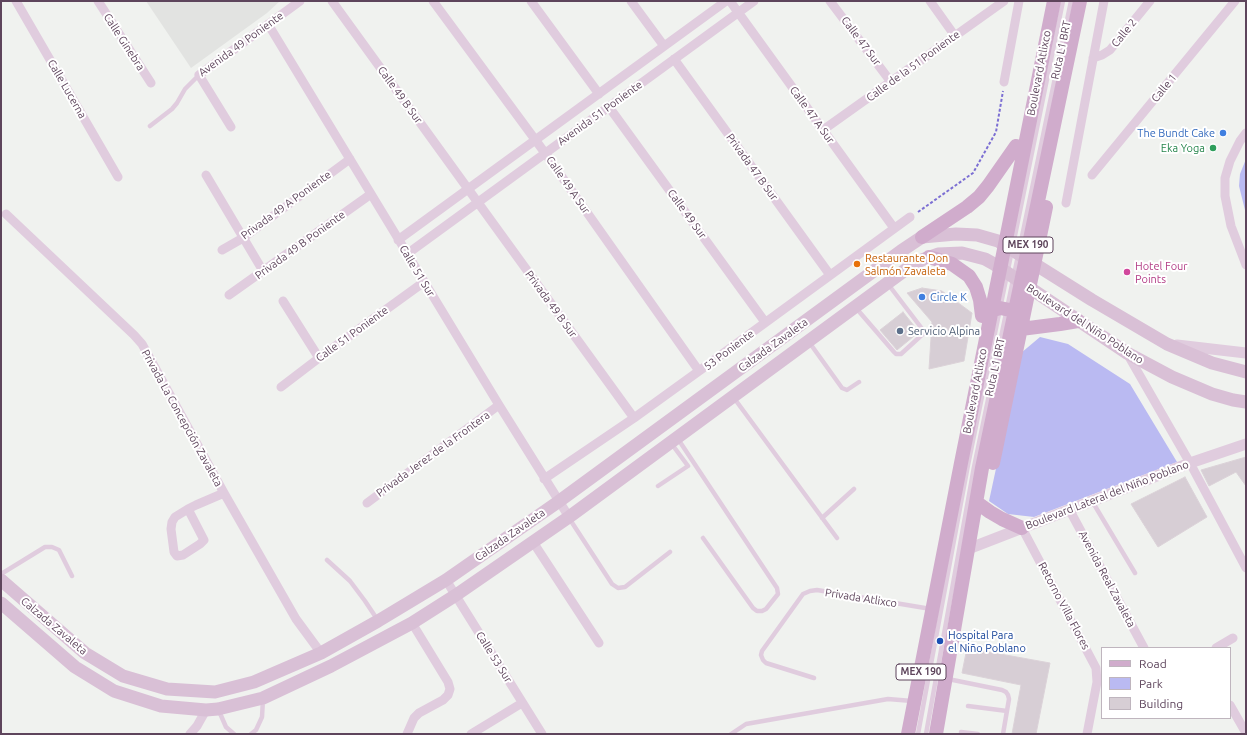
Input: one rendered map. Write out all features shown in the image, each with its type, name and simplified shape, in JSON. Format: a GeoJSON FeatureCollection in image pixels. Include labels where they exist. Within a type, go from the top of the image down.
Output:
{"type":"FeatureCollection","features":[{"type":"Feature","properties":{"kind":"main road"},"geometry":{"type":"LineString","coordinates":[[953,503],[951,476],[1046,1]]}},
{"type":"Feature","properties":{"kind":"main road","name":"Boulevard Atlixco"},"geometry":{"type":"LineString","coordinates":[[936,734],[976,502],[971,466],[1055,20],[1054,1]]}},
{"type":"Feature","properties":{"kind":"main road","name":"Boulevard Atlixco"},"geometry":{"type":"LineString","coordinates":[[908,734],[953,503],[971,466],[1071,22],[1080,1]]}},
{"type":"Feature","properties":{"kind":"main road"},"geometry":{"type":"LineString","coordinates":[[1022,528],[1002,519],[976,502],[991,472],[1088,1]]}},
{"type":"Feature","properties":{"kind":"main road"},"geometry":{"type":"LineString","coordinates":[[922,237],[979,197],[1016,146]]}},
{"type":"Feature","properties":{"kind":"main road"},"geometry":{"type":"LineString","coordinates":[[1004,209],[1024,218],[1037,218],[1044,216]]}},
{"type":"Feature","properties":{"kind":"main road","name":"Calzada Zavaleta"},"geometry":{"type":"LineString","coordinates":[[1,580],[84,653],[123,676],[168,689],[215,692],[254,682],[321,653],[446,580],[558,502],[922,237],[970,234],[998,241]]}},
{"type":"Feature","properties":{"kind":"main road"},"geometry":{"type":"LineString","coordinates":[[998,241],[1092,300],[1167,344],[1212,363],[1246,372]]}},
{"type":"Feature","properties":{"kind":"main road","name":"Calzada Zavaleta"},"geometry":{"type":"LineString","coordinates":[[1,603],[75,667],[114,691],[161,706],[212,710],[263,698],[331,666],[412,623],[456,595],[569,517],[912,265],[929,257],[946,253],[962,253],[977,256],[994,264]]}},
{"type":"Feature","properties":{"kind":"main road"},"geometry":{"type":"LineString","coordinates":[[929,257],[952,264],[969,276],[976,287],[980,300],[982,316]]}},
{"type":"Feature","properties":{"kind":"main road","name":"Boulevard del Niño Poblano"},"geometry":{"type":"LineString","coordinates":[[994,264],[1128,353],[1172,377],[1212,394],[1246,402]]}},
{"type":"Feature","properties":{"kind":"main road"},"geometry":{"type":"LineString","coordinates":[[982,316],[995,309],[1000,308],[1010,310],[1017,318],[1021,329]]}},
{"type":"Feature","properties":{"kind":"main road"},"geometry":{"type":"LineString","coordinates":[[1021,329],[1078,321]]}},
{"type":"Feature","properties":{"kind":"street","name":"Calle Lucerna"},"geometry":{"type":"LineString","coordinates":[[16,1],[118,177]]}},
{"type":"Feature","properties":{"kind":"street","name":"Calle Ginebra"},"geometry":{"type":"LineString","coordinates":[[98,1],[150,83]]}},
{"type":"Feature","properties":{"kind":"street","name":"Avenida 49 Poniente"},"geometry":{"type":"LineString","coordinates":[[199,75],[300,1]]}},
{"type":"Feature","properties":{"kind":"street","name":"Calle 49 B Sur"},"geometry":{"type":"LineString","coordinates":[[332,1],[468,189]]}},
{"type":"Feature","properties":{"kind":"street","name":"Calle 49 A Sur"},"geometry":{"type":"LineString","coordinates":[[433,1],[545,153],[699,372]]}},
{"type":"Feature","properties":{"kind":"street"},"geometry":{"type":"LineString","coordinates":[[531,1],[599,94]]}},
{"type":"Feature","properties":{"kind":"street"},"geometry":{"type":"LineString","coordinates":[[631,1],[664,46]]}},
{"type":"Feature","properties":{"kind":"street","name":"Avenida 51 Poniente"},"geometry":{"type":"LineString","coordinates":[[398,240],[726,1]]}},
{"type":"Feature","properties":{"kind":"street","name":"Calle 47 A Sur"},"geometry":{"type":"LineString","coordinates":[[730,1],[894,228]]}},
{"type":"Feature","properties":{"kind":"street","name":"Avenida 51 Poniente"},"geometry":{"type":"LineString","coordinates":[[407,254],[754,1]]}},
{"type":"Feature","properties":{"kind":"street","name":"Calle 47 Sur"},"geometry":{"type":"LineString","coordinates":[[830,1],[891,82]]}},
{"type":"Feature","properties":{"kind":"street"},"geometry":{"type":"LineString","coordinates":[[930,1],[955,36]]}},
{"type":"Feature","properties":{"kind":"street","name":"Calle de la 51 Poniente"},"geometry":{"type":"LineString","coordinates":[[823,130],[1004,1]]}},
{"type":"Feature","properties":{"kind":"street"},"geometry":{"type":"LineString","coordinates":[[1004,82],[1020,1]]}},
{"type":"Feature","properties":{"kind":"street"},"geometry":{"type":"LineString","coordinates":[[1066,203],[1104,1]]}},
{"type":"Feature","properties":{"kind":"street","name":"Calle 2"},"geometry":{"type":"LineString","coordinates":[[1093,58],[1110,50],[1150,1]]}},
{"type":"Feature","properties":{"kind":"street","name":"Calle 1"},"geometry":{"type":"LineString","coordinates":[[1092,175],[1235,1]]}},
{"type":"Feature","properties":{"kind":"street","name":"Calle 51 Sur"},"geometry":{"type":"LineString","coordinates":[[268,24],[499,406],[558,502],[569,517]]}},
{"type":"Feature","properties":{"kind":"street","name":"Privada 47 B Sur"},"geometry":{"type":"LineString","coordinates":[[674,59],[830,275]]}},
{"type":"Feature","properties":{"kind":"street"},"geometry":{"type":"LineString","coordinates":[[199,75],[231,127]]}},
{"type":"Feature","properties":{"kind":"street","name":"Calle 49 Sur"},"geometry":{"type":"LineString","coordinates":[[609,107],[765,322]]}},
{"type":"Feature","properties":{"kind":"street"},"geometry":{"type":"LineString","coordinates":[[1246,133],[1240,141],[1230,161],[1225,178],[1225,196],[1231,226],[1246,265]]}},
{"type":"Feature","properties":{"kind":"street","name":"Privada 49 A Poniente"},"geometry":{"type":"LineString","coordinates":[[222,250],[243,238],[350,159]]}},
{"type":"Feature","properties":{"kind":"street"},"geometry":{"type":"LineString","coordinates":[[206,175],[263,271]]}},
{"type":"Feature","properties":{"kind":"street","name":"Privada 49 B Sur"},"geometry":{"type":"LineString","coordinates":[[468,189],[634,418]]}},
{"type":"Feature","properties":{"kind":"street","name":"Privada 49 B Poniente"},"geometry":{"type":"LineString","coordinates":[[229,295],[371,194]]}},
{"type":"Feature","properties":{"kind":"street","name":"Privada La Concepción Zavaleta"},"geometry":{"type":"LineString","coordinates":[[6,214],[142,344],[296,620],[321,653]]}},
{"type":"Feature","properties":{"kind":"street","name":"53 Poniente"},"geometry":{"type":"LineString","coordinates":[[544,479],[699,372],[765,322],[910,217]]}},
{"type":"Feature","properties":{"kind":"street","name":"Calle 51 Poniente"},"geometry":{"type":"LineString","coordinates":[[281,387],[424,282]]}},
{"type":"Feature","properties":{"kind":"street"},"geometry":{"type":"LineString","coordinates":[[282,301],[319,358]]}},
{"type":"Feature","properties":{"kind":"street"},"geometry":{"type":"LineString","coordinates":[[1167,344],[1246,354]]}},
{"type":"Feature","properties":{"kind":"street"},"geometry":{"type":"LineString","coordinates":[[1128,353],[1190,463],[1246,568]]}},
{"type":"Feature","properties":{"kind":"street","name":"Privada Jerez de la Frontera"},"geometry":{"type":"LineString","coordinates":[[367,503],[499,406]]}},
{"type":"Feature","properties":{"kind":"street","name":"Boulevard Lateral del Niño Poblano"},"geometry":{"type":"LineString","coordinates":[[968,549],[1190,463],[1246,444]]}},
{"type":"Feature","properties":{"kind":"street"},"geometry":{"type":"LineString","coordinates":[[188,509],[204,540],[183,555],[177,556],[174,552],[172,522],[175,517],[188,509],[224,493]]}},
{"type":"Feature","properties":{"kind":"street","name":"Avenida Real Zavaleta"},"geometry":{"type":"LineString","coordinates":[[1069,509],[1143,647]]}},
{"type":"Feature","properties":{"kind":"street","name":"Retorno Villa Flores"},"geometry":{"type":"LineString","coordinates":[[1022,528],[1096,668],[1097,682],[1087,734]]}},
{"type":"Feature","properties":{"kind":"street"},"geometry":{"type":"LineString","coordinates":[[533,542],[599,643]]}},
{"type":"Feature","properties":{"kind":"street","name":"Calle 53 Sur"},"geometry":{"type":"LineString","coordinates":[[446,580],[542,734]]}},
{"type":"Feature","properties":{"kind":"street"},"geometry":{"type":"LineString","coordinates":[[407,734],[414,718],[419,713],[443,700],[448,695],[450,689],[448,682],[412,623]]}},
{"type":"Feature","properties":{"kind":"street"},"geometry":{"type":"LineString","coordinates":[[1218,647],[1233,638]]}},
{"type":"Feature","properties":{"kind":"street"},"geometry":{"type":"LineString","coordinates":[[471,734],[522,703]]}},
{"type":"Feature","properties":{"kind":"street"},"geometry":{"type":"LineString","coordinates":[[1231,707],[1246,733]]}},
{"type":"Feature","properties":{"kind":"street"},"geometry":{"type":"LineString","coordinates":[[190,734],[212,710]]}},
{"type":"Feature","properties":{"kind":"lane","name":"Ruta L1 BRT"},"geometry":{"type":"LineString","coordinates":[[1055,20],[1063,1]]}},
{"type":"Feature","properties":{"kind":"lane","name":"Ruta L1 BRT"},"geometry":{"type":"LineString","coordinates":[[1071,1],[1071,22]]}},
{"type":"Feature","properties":{"kind":"lane","name":"Avenida 49 Poniente"},"geometry":{"type":"LineString","coordinates":[[150,126],[172,109],[177,103],[184,89],[199,75]]}},
{"type":"Feature","properties":{"kind":"lane"},"geometry":{"type":"LineString","coordinates":[[855,307],[894,352],[896,354],[901,354],[924,333],[887,283]]}},
{"type":"Feature","properties":{"kind":"lane"},"geometry":{"type":"LineString","coordinates":[[808,341],[842,388],[847,390],[859,382]]}},
{"type":"Feature","properties":{"kind":"lane"},"geometry":{"type":"LineString","coordinates":[[733,396],[838,538]]}},
{"type":"Feature","properties":{"kind":"lane"},"geometry":{"type":"LineString","coordinates":[[674,440],[694,461],[777,588],[778,594],[766,609],[757,611],[753,608],[703,538]]}},
{"type":"Feature","properties":{"kind":"lane"},"geometry":{"type":"LineString","coordinates":[[674,440],[688,466]]}},
{"type":"Feature","properties":{"kind":"lane"},"geometry":{"type":"LineString","coordinates":[[658,486],[694,461]]}},
{"type":"Feature","properties":{"kind":"lane"},"geometry":{"type":"LineString","coordinates":[[918,734],[971,466]]}},
{"type":"Feature","properties":{"kind":"lane"},"geometry":{"type":"LineString","coordinates":[[926,734],[971,466]]}},
{"type":"Feature","properties":{"kind":"lane"},"geometry":{"type":"LineString","coordinates":[[822,518],[854,489]]}},
{"type":"Feature","properties":{"kind":"lane"},"geometry":{"type":"LineString","coordinates":[[1092,501],[1135,573]]}},
{"type":"Feature","properties":{"kind":"lane"},"geometry":{"type":"LineString","coordinates":[[569,517],[612,584],[618,588],[625,587],[670,552]]}},
{"type":"Feature","properties":{"kind":"lane"},"geometry":{"type":"LineString","coordinates":[[1,574],[45,547],[52,547],[59,550],[72,576]]}},
{"type":"Feature","properties":{"kind":"lane"},"geometry":{"type":"LineString","coordinates":[[327,560],[350,581],[378,621]]}},
{"type":"Feature","properties":{"kind":"lane","name":"Privada Atlixco"},"geometry":{"type":"LineString","coordinates":[[814,678],[766,663],[762,660],[761,655],[762,651],[803,594],[810,590],[817,590],[933,609]]}},
{"type":"Feature","properties":{"kind":"lane"},"geometry":{"type":"LineString","coordinates":[[946,679],[1006,692],[1009,699],[1003,734]]}},
{"type":"Feature","properties":{"kind":"lane"},"geometry":{"type":"LineString","coordinates":[[251,734],[256,730],[262,718],[263,698]]}},
{"type":"Feature","properties":{"kind":"lane"},"geometry":{"type":"LineString","coordinates":[[731,734],[746,724],[761,721],[888,699],[915,702]]}},
{"type":"Feature","properties":{"kind":"lane"},"geometry":{"type":"LineString","coordinates":[[968,706],[1006,711]]}},
{"type":"Feature","properties":{"kind":"lane"},"geometry":{"type":"LineString","coordinates":[[212,710],[234,734]]}},
{"type":"Feature","properties":{"kind":"lane"},"geometry":{"type":"LineString","coordinates":[[961,732],[978,734]]}},
{"type":"Feature","properties":{"kind":"path"},"geometry":{"type":"LineString","coordinates":[[910,217],[973,173],[996,132],[1004,82]]}},
{"type":"Feature","properties":{"kind":"shaded area"},"geometry":{"type":"Polygon","coordinates":[[[146,1],[280,1],[267,13],[191,68],[146,1]]]}},
{"type":"Feature","properties":{"kind":"green space"},"geometry":{"type":"Polygon","coordinates":[[[1246,159],[1246,214],[1239,186],[1240,174],[1246,159]]]}},
{"type":"Feature","properties":{"kind":"green space"},"geometry":{"type":"Polygon","coordinates":[[[1040,337],[1068,344],[1130,384],[1177,462],[1034,517],[1008,514],[989,501],[1021,353],[1040,337]]]}},
{"type":"Feature","properties":{"kind":"building"},"geometry":{"type":"Polygon","coordinates":[[[922,288],[942,291],[972,313],[964,361],[929,369],[932,322],[907,293],[922,288]]]}},
{"type":"Feature","properties":{"kind":"building","name":"Servicio Alpina"},"geometry":{"type":"Polygon","coordinates":[[[903,312],[919,332],[897,350],[880,330],[903,312]]]}},
{"type":"Feature","properties":{"kind":"building"},"geometry":{"type":"Polygon","coordinates":[[[1246,457],[1246,486],[1236,472],[1209,486],[1201,470],[1246,457]]]}},
{"type":"Feature","properties":{"kind":"building"},"geometry":{"type":"Polygon","coordinates":[[[1185,477],[1207,517],[1158,547],[1131,504],[1185,477]]]}},
{"type":"Feature","properties":{"kind":"building"},"geometry":{"type":"Polygon","coordinates":[[[967,648],[1050,663],[1036,734],[1012,734],[1021,685],[962,673],[967,648]]]}},
{"type":"Feature","properties":{"kind":"place","name":"The Bundt Cake"},"geometry":{"type":"Point","coordinates":[1223,133]}},
{"type":"Feature","properties":{"kind":"place","name":"Eka Yoga"},"geometry":{"type":"Point","coordinates":[1213,148]}},
{"type":"Feature","properties":{"kind":"place","name":"Restaurante Don Salmón Zavaleta"},"geometry":{"type":"Point","coordinates":[857,264]}},
{"type":"Feature","properties":{"kind":"place","name":"Hotel Four Points"},"geometry":{"type":"Point","coordinates":[1127,272]}},
{"type":"Feature","properties":{"kind":"place","name":"Circle K"},"geometry":{"type":"Point","coordinates":[922,297]}},
{"type":"Feature","properties":{"kind":"place","name":"Servicio Alpina"},"geometry":{"type":"Point","coordinates":[900,331]}},
{"type":"Feature","properties":{"kind":"place","name":"Hospital Para el Niño Poblano"},"geometry":{"type":"Point","coordinates":[940,641]}}]}
